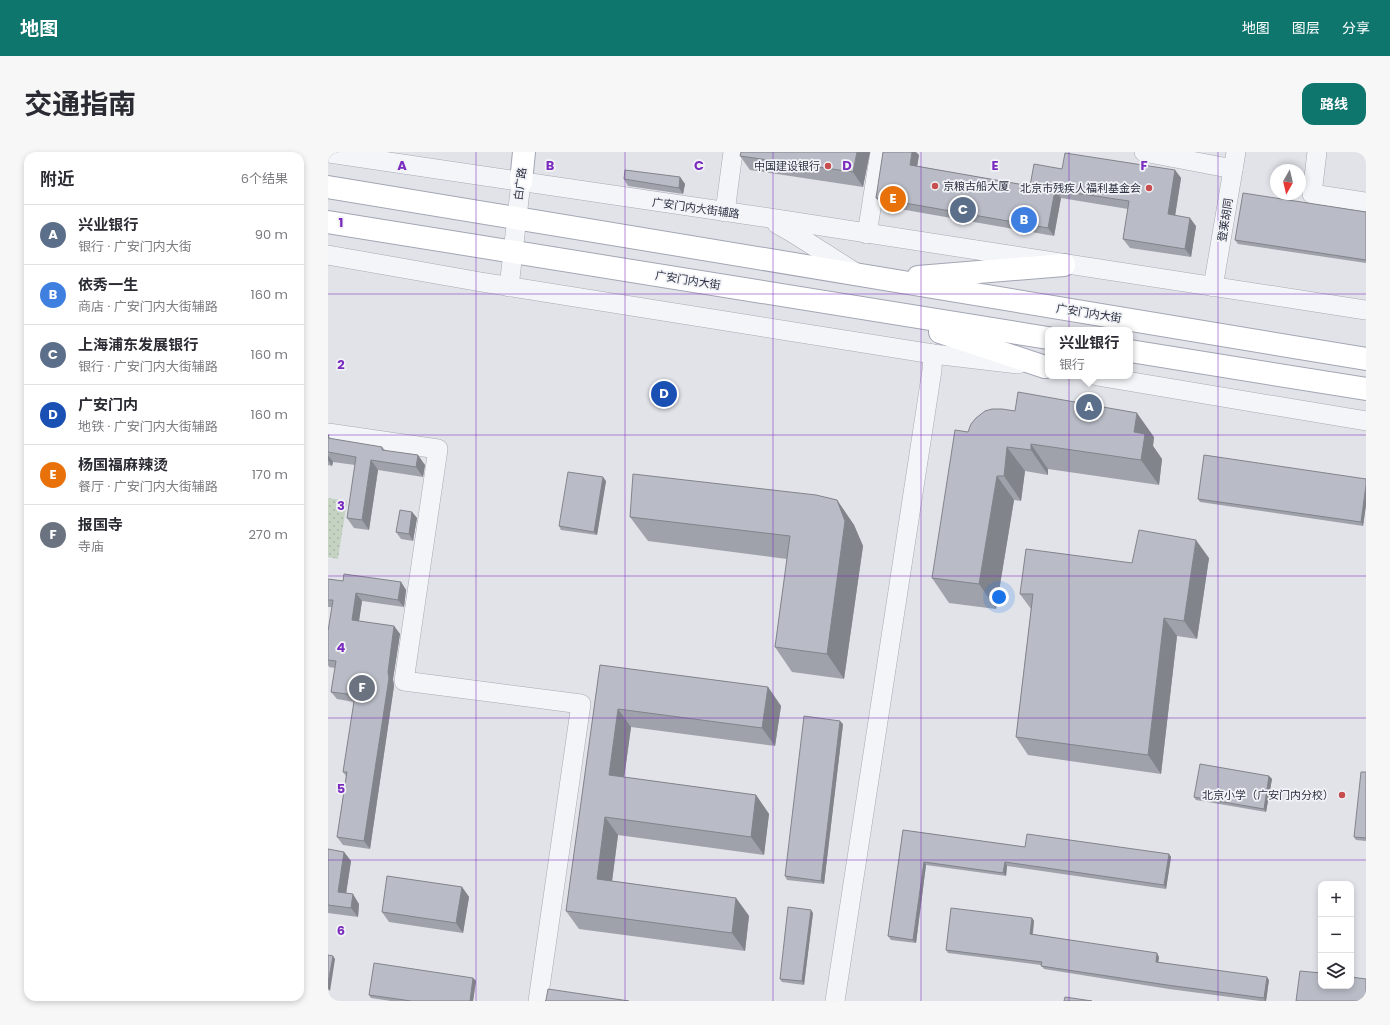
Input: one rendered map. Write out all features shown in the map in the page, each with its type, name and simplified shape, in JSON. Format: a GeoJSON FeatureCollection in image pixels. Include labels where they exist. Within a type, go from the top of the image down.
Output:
{"type":"FeatureCollection","features":[{"type":"Feature","properties":{"kind":"main road","name":"白广路"},"geometry":{"type":"LineString","coordinates":[[520,182],[524,152]]}},
{"type":"Feature","properties":{"kind":"main road","name":"广安门内大街"},"geometry":{"type":"LineString","coordinates":[[328,187],[1366,359]]}},
{"type":"Feature","properties":{"kind":"main road","name":"广安门内大街"},"geometry":{"type":"LineString","coordinates":[[328,222],[1045,338]]}},
{"type":"Feature","properties":{"kind":"main road"},"geometry":{"type":"LineString","coordinates":[[885,280],[1064,265]]}},
{"type":"Feature","properties":{"kind":"main road"},"geometry":{"type":"LineString","coordinates":[[882,312],[1045,367]]}},
{"type":"Feature","properties":{"kind":"main road"},"geometry":{"type":"LineString","coordinates":[[1133,351],[1366,389]]}},
{"type":"Feature","properties":{"kind":"street"},"geometry":{"type":"LineString","coordinates":[[725,212],[733,152]]}},
{"type":"Feature","properties":{"kind":"street"},"geometry":{"type":"LineString","coordinates":[[867,234],[880,152]]}},
{"type":"Feature","properties":{"kind":"street"},"geometry":{"type":"LineString","coordinates":[[1144,152],[1235,160]]}},
{"type":"Feature","properties":{"kind":"street"},"geometry":{"type":"LineString","coordinates":[[1317,152],[1312,194],[1366,202]]}},
{"type":"Feature","properties":{"kind":"street","name":"广安门内大街辅路"},"geometry":{"type":"LineString","coordinates":[[328,153],[763,217],[1064,265]]}},
{"type":"Feature","properties":{"kind":"street","name":"登莱胡同"},"geometry":{"type":"LineString","coordinates":[[1214,287],[1235,160]]}},
{"type":"Feature","properties":{"kind":"street","name":"白广路"},"geometry":{"type":"LineString","coordinates":[[509,287],[520,182]]}},
{"type":"Feature","properties":{"kind":"street","name":"广安门内大街"},"geometry":{"type":"LineString","coordinates":[[763,217],[793,233],[859,275]]}},
{"type":"Feature","properties":{"kind":"street"},"geometry":{"type":"LineString","coordinates":[[328,255],[509,287],[932,354],[1045,368]]}},
{"type":"Feature","properties":{"kind":"street"},"geometry":{"type":"LineString","coordinates":[[1064,265],[1366,310]]}},
{"type":"Feature","properties":{"kind":"street"},"geometry":{"type":"LineString","coordinates":[[835,1001],[932,370],[932,354]]}},
{"type":"Feature","properties":{"kind":"street"},"geometry":{"type":"LineString","coordinates":[[1115,379],[1366,421]]}},
{"type":"Feature","properties":{"kind":"street"},"geometry":{"type":"LineString","coordinates":[[328,433],[438,449],[404,681],[581,704],[538,1001]]}},
{"type":"Feature","properties":{"kind":"green space"},"geometry":{"type":"Polygon","coordinates":[[[328,498],[347,501],[338,559],[328,557],[328,498]]]}},
{"type":"Feature","properties":{"kind":"building"},"geometry":{"type":"Polygon","coordinates":[[[741,152],[857,152],[853,172],[740,156],[741,152]]]}},
{"type":"Feature","properties":{"kind":"building"},"geometry":{"type":"Polygon","coordinates":[[[883,152],[912,152],[910,165],[1030,186],[1034,164],[1062,169],[1065,153],[1175,170],[1168,214],[1190,218],[1185,249],[1123,239],[1129,201],[1055,190],[1048,228],[876,198],[883,152]]]}},
{"type":"Feature","properties":{"kind":"building"},"geometry":{"type":"Polygon","coordinates":[[[625,170],[680,177],[679,188],[624,179],[625,170]]]}},
{"type":"Feature","properties":{"kind":"building"},"geometry":{"type":"Polygon","coordinates":[[[1243,193],[1270,197],[1270,200],[1288,200],[1366,212],[1366,260],[1235,240],[1243,193]]]}},
{"type":"Feature","properties":{"kind":"building"},"geometry":{"type":"Polygon","coordinates":[[[1018,392],[1137,413],[1134,432],[1145,434],[1141,460],[1031,444],[1031,450],[1007,447],[1004,476],[997,476],[979,584],[932,578],[955,430],[968,432],[971,424],[985,411],[1002,409],[1015,411],[1018,392]]]}},
{"type":"Feature","properties":{"kind":"building"},"geometry":{"type":"Polygon","coordinates":[[[328,438],[382,447],[382,450],[418,455],[416,467],[371,460],[362,520],[347,518],[356,457],[328,452],[328,438]]]}},
{"type":"Feature","properties":{"kind":"building"},"geometry":{"type":"Polygon","coordinates":[[[1204,455],[1366,479],[1361,522],[1198,499],[1204,455]]]}},
{"type":"Feature","properties":{"kind":"building"},"geometry":{"type":"Polygon","coordinates":[[[568,472],[603,477],[594,532],[559,526],[568,472]]]}},
{"type":"Feature","properties":{"kind":"building"},"geometry":{"type":"Polygon","coordinates":[[[633,474],[816,495],[837,500],[845,521],[827,654],[775,647],[790,536],[630,517],[633,474]]]}},
{"type":"Feature","properties":{"kind":"building"},"geometry":{"type":"Polygon","coordinates":[[[400,510],[412,512],[409,534],[396,532],[400,510]]]}},
{"type":"Feature","properties":{"kind":"building"},"geometry":{"type":"Polygon","coordinates":[[[1139,530],[1196,540],[1184,621],[1164,618],[1148,755],[1016,737],[1033,594],[1020,594],[1026,549],[1132,563],[1139,530]]]}},
{"type":"Feature","properties":{"kind":"building"},"geometry":{"type":"Polygon","coordinates":[[[344,574],[401,582],[398,600],[356,593],[352,620],[394,626],[388,672],[389,678],[364,841],[337,837],[347,772],[343,772],[355,695],[331,692],[336,661],[328,660],[328,631],[333,600],[328,600],[328,579],[343,581],[344,574]]]}},
{"type":"Feature","properties":{"kind":"building"},"geometry":{"type":"Polygon","coordinates":[[[600,665],[768,687],[762,728],[618,709],[609,775],[756,795],[751,837],[605,817],[597,879],[736,898],[732,933],[566,911],[600,665]]]}},
{"type":"Feature","properties":{"kind":"building"},"geometry":{"type":"Polygon","coordinates":[[[804,716],[840,721],[821,881],[785,876],[804,716]]]}},
{"type":"Feature","properties":{"kind":"building"},"geometry":{"type":"Polygon","coordinates":[[[1200,764],[1269,776],[1264,809],[1194,797],[1200,764]]]}},
{"type":"Feature","properties":{"kind":"building"},"geometry":{"type":"Polygon","coordinates":[[[1361,772],[1366,772],[1366,838],[1354,837],[1361,772]]]}},
{"type":"Feature","properties":{"kind":"building"},"geometry":{"type":"Polygon","coordinates":[[[903,830],[1025,847],[1027,834],[1169,854],[1164,885],[1005,862],[1003,873],[924,862],[913,940],[888,936],[903,830]]]}},
{"type":"Feature","properties":{"kind":"building"},"geometry":{"type":"Polygon","coordinates":[[[328,849],[344,852],[338,892],[353,894],[351,908],[328,905],[328,849]]]}},
{"type":"Feature","properties":{"kind":"building"},"geometry":{"type":"Polygon","coordinates":[[[387,876],[462,887],[456,923],[382,912],[387,876]]]}},
{"type":"Feature","properties":{"kind":"building"},"geometry":{"type":"Polygon","coordinates":[[[788,907],[811,910],[802,981],[780,979],[788,907]]]}},
{"type":"Feature","properties":{"kind":"building"},"geometry":{"type":"Polygon","coordinates":[[[951,908],[1032,918],[1030,934],[1157,953],[1156,962],[1267,977],[1264,998],[1041,966],[1042,962],[946,950],[951,908]]]}},
{"type":"Feature","properties":{"kind":"building"},"geometry":{"type":"Polygon","coordinates":[[[328,955],[333,956],[328,983],[328,955]]]}},
{"type":"Feature","properties":{"kind":"building"},"geometry":{"type":"Polygon","coordinates":[[[374,963],[473,978],[470,1001],[411,1001],[369,995],[374,963]]]}},
{"type":"Feature","properties":{"kind":"building"},"geometry":{"type":"Polygon","coordinates":[[[1300,971],[1318,973],[1318,989],[1354,989],[1354,977],[1366,979],[1366,1001],[1296,1001],[1300,971]]]}},
{"type":"Feature","properties":{"kind":"building"},"geometry":{"type":"Polygon","coordinates":[[[548,989],[629,1001],[545,1001],[548,989]]]}},
{"type":"Feature","properties":{"kind":"building"},"geometry":{"type":"Polygon","coordinates":[[[1065,997],[1092,1001],[1064,1001],[1065,997]]]}},
{"type":"Feature","properties":{"kind":"place","name":"中国建设银行"},"geometry":{"type":"Point","coordinates":[828,166]}},
{"type":"Feature","properties":{"kind":"place","name":"京粮古船大厦"},"geometry":{"type":"Point","coordinates":[935,186]}},
{"type":"Feature","properties":{"kind":"place","name":"北京市残疾人福利基金会"},"geometry":{"type":"Point","coordinates":[1149,188]}},
{"type":"Feature","properties":{"kind":"place","name":"杨国福麻辣烫"},"geometry":{"type":"Point","coordinates":[893,199]}},
{"type":"Feature","properties":{"kind":"place","name":"上海浦东发展银行"},"geometry":{"type":"Point","coordinates":[963,210]}},
{"type":"Feature","properties":{"kind":"place","name":"依秀一生"},"geometry":{"type":"Point","coordinates":[1024,220]}},
{"type":"Feature","properties":{"kind":"place","name":"广安门内"},"geometry":{"type":"Point","coordinates":[664,394]}},
{"type":"Feature","properties":{"kind":"place","name":"兴业银行"},"geometry":{"type":"Point","coordinates":[1089,407]}},
{"type":"Feature","properties":{"kind":"place","name":"报国寺"},"geometry":{"type":"Point","coordinates":[362,688]}},
{"type":"Feature","properties":{"kind":"place","name":"北京小学（广安门内分校）"},"geometry":{"type":"Point","coordinates":[1342,795]}}]}
